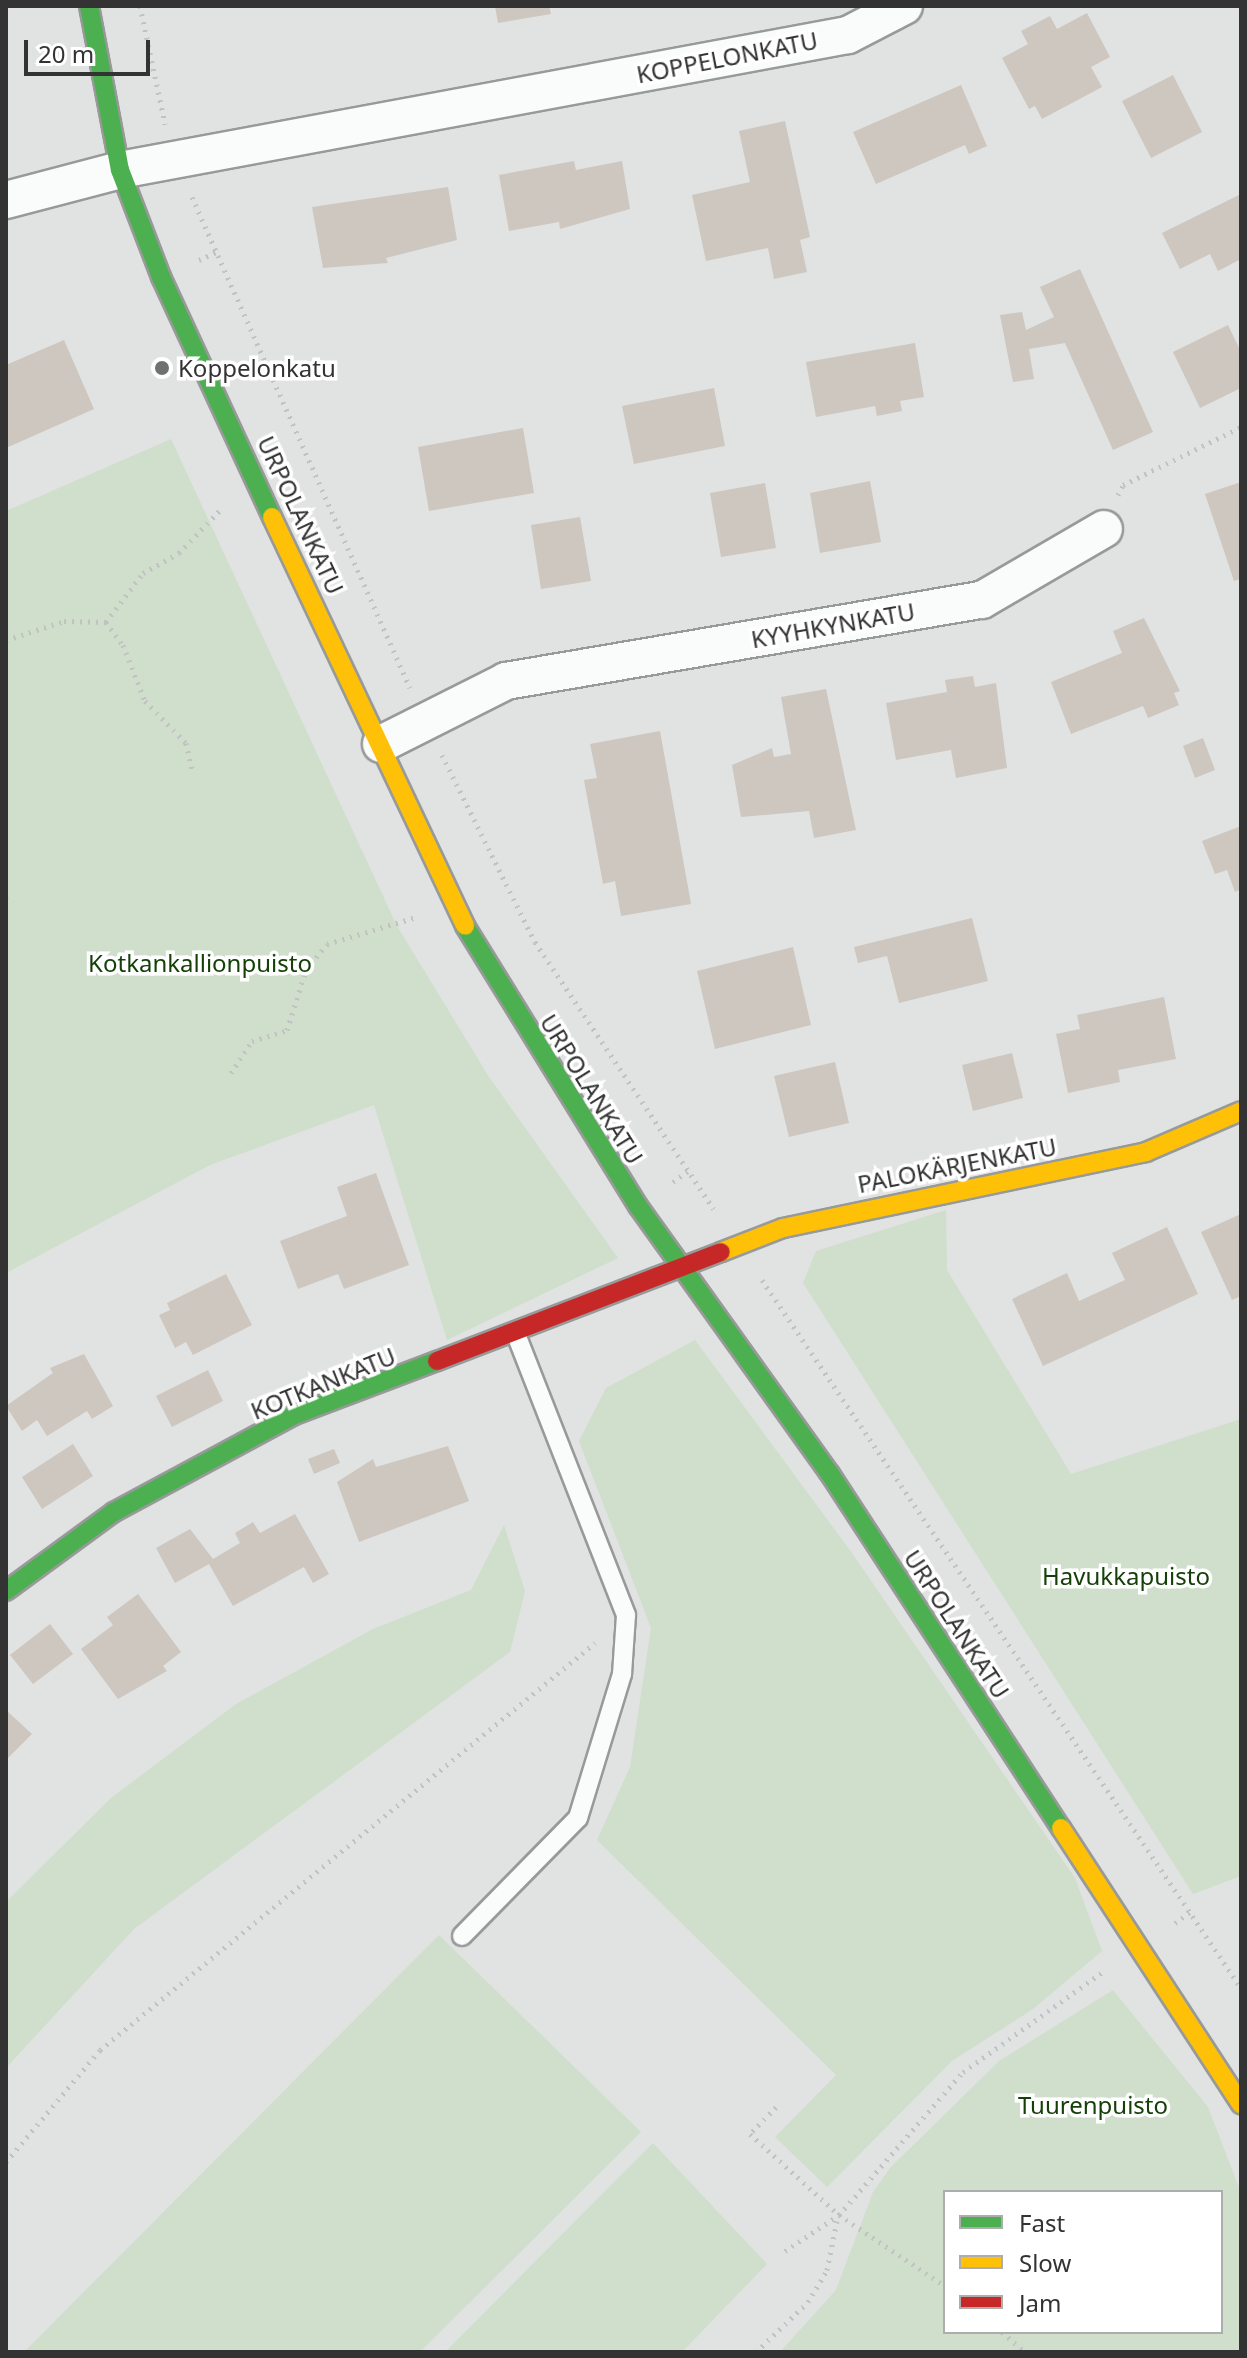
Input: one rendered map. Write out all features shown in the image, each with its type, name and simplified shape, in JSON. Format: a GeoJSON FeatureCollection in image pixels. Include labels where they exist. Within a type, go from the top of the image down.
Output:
{"type":"FeatureCollection","features":[{"type":"Feature","properties":{"kind":"main road","name":"URPOLANKATU"},"geometry":{"type":"LineString","coordinates":[[89,6],[120,170],[161,277],[256,474],[451,903],[538,1051],[684,1270],[830,1474],[1241,2104]]}},
{"type":"Feature","properties":{"kind":"main road","name":"PALOKÄRJENKATU"},"geometry":{"type":"LineString","coordinates":[[684,1270],[739,1246],[823,1216],[1146,1152],[1241,1111]]}},
{"type":"Feature","properties":{"kind":"main road","name":"KOTKANKATU"},"geometry":{"type":"LineString","coordinates":[[6,1591],[114,1512],[292,1416],[684,1270]]}},
{"type":"Feature","properties":{"kind":"street","name":"KOPPELONKATU"},"geometry":{"type":"LineString","coordinates":[[6,200],[120,170],[848,35],[904,6]]}},
{"type":"Feature","properties":{"kind":"street","name":"KYYHKYNKATU"},"geometry":{"type":"LineString","coordinates":[[381,744],[423,718],[506,681],[982,600],[1104,529]]}},
{"type":"Feature","properties":{"kind":"lane"},"geometry":{"type":"LineString","coordinates":[[462,1936],[578,1818],[622,1674],[626,1615],[516,1335]]}},
{"type":"Feature","properties":{"kind":"path"},"geometry":{"type":"LineString","coordinates":[[140,6],[148,69],[175,160],[423,718],[535,942],[1241,1988]]}},
{"type":"Feature","properties":{"kind":"path"},"geometry":{"type":"LineString","coordinates":[[1104,529],[1123,485],[1241,427]]}},
{"type":"Feature","properties":{"kind":"path"},"geometry":{"type":"LineString","coordinates":[[106,622],[143,573],[179,553],[218,515],[235,486],[256,474]]}},
{"type":"Feature","properties":{"kind":"path"},"geometry":{"type":"LineString","coordinates":[[6,640],[64,621],[106,622]]}},
{"type":"Feature","properties":{"kind":"path"},"geometry":{"type":"LineString","coordinates":[[106,622],[123,645],[145,701],[186,743],[192,769]]}},
{"type":"Feature","properties":{"kind":"path"},"geometry":{"type":"LineString","coordinates":[[231,1073],[252,1041],[287,1030],[306,970],[327,944],[377,933]]}},
{"type":"Feature","properties":{"kind":"path"},"geometry":{"type":"LineString","coordinates":[[6,2162],[100,2050],[626,1615]]}},
{"type":"Feature","properties":{"kind":"path"},"geometry":{"type":"LineString","coordinates":[[785,2251],[839,2215],[963,2072],[1190,1912]]}},
{"type":"Feature","properties":{"kind":"path"},"geometry":{"type":"LineString","coordinates":[[776,2107],[750,2134],[839,2215],[943,2285]]}},
{"type":"Feature","properties":{"kind":"path"},"geometry":{"type":"LineString","coordinates":[[756,2352],[808,2302],[827,2270],[839,2215]]}},
{"type":"Feature","properties":{"kind":"path"},"geometry":{"type":"LineString","coordinates":[[1004,2334],[1025,2352]]}},
{"type":"Feature","properties":{"kind":"green space","name":"Kotkankallionpuisto"},"geometry":{"type":"Polygon","coordinates":[[[171,439],[397,926],[489,1077],[618,1258],[447,1340],[374,1105],[210,1165],[6,1273],[6,511],[171,439]]]}},
{"type":"Feature","properties":{"kind":"green space","name":"Havukkapuisto"},"geometry":{"type":"Polygon","coordinates":[[[946,1210],[947,1270],[1071,1474],[1241,1419],[1241,1876],[1193,1894],[803,1283],[816,1251],[946,1210]]]}},
{"type":"Feature","properties":{"kind":"green space"},"geometry":{"type":"Polygon","coordinates":[[[695,1340],[852,1553],[1075,1878],[1102,1951],[1033,2009],[952,2061],[827,2187],[775,2137],[836,2075],[597,1840],[630,1767],[651,1628],[579,1441],[606,1388],[695,1340]]]}},
{"type":"Feature","properties":{"kind":"green space"},"geometry":{"type":"Polygon","coordinates":[[[504,1525],[525,1591],[510,1652],[134,1929],[6,2068],[6,1902],[111,1798],[236,1704],[373,1629],[471,1590],[504,1525]]]}},
{"type":"Feature","properties":{"kind":"green space"},"geometry":{"type":"Polygon","coordinates":[[[439,1935],[641,2132],[420,2352],[24,2352],[439,1935]]]}},
{"type":"Feature","properties":{"kind":"green space","name":"Tuurenpuisto"},"geometry":{"type":"Polygon","coordinates":[[[1113,1990],[1208,2107],[1241,2193],[1241,2352],[780,2352],[836,2290],[873,2192],[890,2168],[999,2061],[1113,1990]]]}},
{"type":"Feature","properties":{"kind":"green space"},"geometry":{"type":"Polygon","coordinates":[[[653,2143],[767,2264],[682,2352],[445,2352],[653,2143]]]}},
{"type":"Feature","properties":{"kind":"building"},"geometry":{"type":"Polygon","coordinates":[[[495,6],[549,6],[551,14],[498,23],[495,6]]]}},
{"type":"Feature","properties":{"kind":"building"},"geometry":{"type":"Polygon","coordinates":[[[1087,13],[1110,57],[1091,67],[1102,87],[1042,119],[1035,106],[1029,109],[1002,58],[1028,44],[1021,31],[1050,16],[1057,29],[1087,13]]]}},
{"type":"Feature","properties":{"kind":"building"},"geometry":{"type":"Polygon","coordinates":[[[1173,75],[1202,132],[1151,158],[1122,101],[1173,75]]]}},
{"type":"Feature","properties":{"kind":"building"},"geometry":{"type":"Polygon","coordinates":[[[961,85],[987,146],[969,154],[965,145],[876,184],[853,132],[961,85]]]}},
{"type":"Feature","properties":{"kind":"building"},"geometry":{"type":"Polygon","coordinates":[[[785,121],[810,237],[800,240],[807,272],[774,279],[768,248],[706,261],[692,195],[750,182],[739,131],[785,121]]]}},
{"type":"Feature","properties":{"kind":"building"},"geometry":{"type":"Polygon","coordinates":[[[574,161],[576,170],[622,161],[630,209],[560,229],[559,222],[509,231],[499,175],[574,161]]]}},
{"type":"Feature","properties":{"kind":"building"},"geometry":{"type":"Polygon","coordinates":[[[448,187],[457,240],[386,258],[388,263],[323,268],[312,207],[448,187]]]}},
{"type":"Feature","properties":{"kind":"building"},"geometry":{"type":"Polygon","coordinates":[[[1241,194],[1241,259],[1218,271],[1210,254],[1180,269],[1162,233],[1241,194]]]}},
{"type":"Feature","properties":{"kind":"building"},"geometry":{"type":"Polygon","coordinates":[[[1080,269],[1153,432],[1113,450],[1065,343],[1029,349],[1034,379],[1013,382],[1000,315],[1022,312],[1026,330],[1054,317],[1040,287],[1080,269]]]}},
{"type":"Feature","properties":{"kind":"building"},"geometry":{"type":"Polygon","coordinates":[[[1228,325],[1241,352],[1241,388],[1200,408],[1173,352],[1228,325]]]}},
{"type":"Feature","properties":{"kind":"building"},"geometry":{"type":"Polygon","coordinates":[[[64,340],[94,409],[6,448],[6,365],[64,340]]]}},
{"type":"Feature","properties":{"kind":"building"},"geometry":{"type":"Polygon","coordinates":[[[915,343],[924,397],[900,401],[902,411],[877,416],[875,406],[816,417],[806,362],[915,343]]]}},
{"type":"Feature","properties":{"kind":"building"},"geometry":{"type":"Polygon","coordinates":[[[714,388],[725,446],[634,464],[622,406],[714,388]]]}},
{"type":"Feature","properties":{"kind":"building"},"geometry":{"type":"Polygon","coordinates":[[[523,428],[534,493],[429,511],[418,447],[523,428]]]}},
{"type":"Feature","properties":{"kind":"building"},"geometry":{"type":"Polygon","coordinates":[[[870,481],[881,542],[820,553],[810,493],[870,481]]]}},
{"type":"Feature","properties":{"kind":"building"},"geometry":{"type":"Polygon","coordinates":[[[1241,482],[1241,579],[1234,581],[1205,494],[1241,482]]]}},
{"type":"Feature","properties":{"kind":"building"},"geometry":{"type":"Polygon","coordinates":[[[765,483],[776,548],[721,557],[710,493],[765,483]]]}},
{"type":"Feature","properties":{"kind":"building"},"geometry":{"type":"Polygon","coordinates":[[[580,517],[591,581],[541,589],[531,525],[580,517]]]}},
{"type":"Feature","properties":{"kind":"building"},"geometry":{"type":"Polygon","coordinates":[[[1144,618],[1180,691],[1174,693],[1179,705],[1148,718],[1143,706],[1071,734],[1051,682],[1122,653],[1113,631],[1144,618]]]}},
{"type":"Feature","properties":{"kind":"building"},"geometry":{"type":"Polygon","coordinates":[[[973,676],[975,687],[996,683],[1007,768],[956,778],[951,750],[896,760],[886,703],[947,692],[945,680],[973,676]]]}},
{"type":"Feature","properties":{"kind":"building"},"geometry":{"type":"Polygon","coordinates":[[[826,689],[856,830],[814,838],[809,811],[741,817],[732,765],[772,748],[774,757],[791,754],[781,697],[826,689]]]}},
{"type":"Feature","properties":{"kind":"building"},"geometry":{"type":"Polygon","coordinates":[[[660,731],[691,904],[621,916],[615,881],[603,884],[584,780],[597,778],[590,744],[660,731]]]}},
{"type":"Feature","properties":{"kind":"building"},"geometry":{"type":"Polygon","coordinates":[[[1203,738],[1215,770],[1195,778],[1183,746],[1203,738]]]}},
{"type":"Feature","properties":{"kind":"building"},"geometry":{"type":"Polygon","coordinates":[[[1241,826],[1241,889],[1235,892],[1227,870],[1215,874],[1202,841],[1241,826]]]}},
{"type":"Feature","properties":{"kind":"building"},"geometry":{"type":"Polygon","coordinates":[[[972,918],[988,981],[899,1003],[887,956],[858,963],[854,947],[972,918]]]}},
{"type":"Feature","properties":{"kind":"building"},"geometry":{"type":"Polygon","coordinates":[[[793,947],[811,1025],[715,1049],[697,971],[793,947]]]}},
{"type":"Feature","properties":{"kind":"building"},"geometry":{"type":"Polygon","coordinates":[[[1164,997],[1176,1059],[1118,1070],[1120,1082],[1068,1093],[1056,1034],[1080,1029],[1077,1015],[1164,997]]]}},
{"type":"Feature","properties":{"kind":"building"},"geometry":{"type":"Polygon","coordinates":[[[1012,1053],[1023,1098],[973,1111],[962,1065],[1012,1053]]]}},
{"type":"Feature","properties":{"kind":"building"},"geometry":{"type":"Polygon","coordinates":[[[835,1062],[849,1123],[789,1137],[774,1076],[835,1062]]]}},
{"type":"Feature","properties":{"kind":"building"},"geometry":{"type":"Polygon","coordinates":[[[376,1173],[409,1265],[344,1289],[338,1274],[298,1289],[280,1241],[347,1216],[337,1187],[376,1173]]]}},
{"type":"Feature","properties":{"kind":"building"},"geometry":{"type":"Polygon","coordinates":[[[1241,1214],[1241,1296],[1232,1300],[1201,1232],[1241,1214]]]}},
{"type":"Feature","properties":{"kind":"building"},"geometry":{"type":"Polygon","coordinates":[[[1167,1227],[1198,1294],[1043,1366],[1012,1299],[1067,1273],[1079,1301],[1125,1280],[1112,1253],[1167,1227]]]}},
{"type":"Feature","properties":{"kind":"building"},"geometry":{"type":"Polygon","coordinates":[[[226,1274],[252,1325],[193,1355],[186,1342],[175,1348],[159,1315],[170,1310],[167,1303],[226,1274]]]}},
{"type":"Feature","properties":{"kind":"building"},"geometry":{"type":"Polygon","coordinates":[[[84,1354],[113,1406],[92,1419],[87,1411],[47,1436],[37,1420],[22,1431],[6,1406],[53,1373],[50,1368],[84,1354]]]}},
{"type":"Feature","properties":{"kind":"building"},"geometry":{"type":"Polygon","coordinates":[[[208,1370],[223,1401],[172,1427],[156,1396],[208,1370]]]}},
{"type":"Feature","properties":{"kind":"building"},"geometry":{"type":"Polygon","coordinates":[[[73,1444],[93,1476],[42,1509],[22,1477],[73,1444]]]}},
{"type":"Feature","properties":{"kind":"building"},"geometry":{"type":"Polygon","coordinates":[[[448,1446],[469,1501],[359,1542],[337,1482],[373,1459],[376,1467],[448,1446]]]}},
{"type":"Feature","properties":{"kind":"building"},"geometry":{"type":"Polygon","coordinates":[[[334,1449],[340,1463],[314,1474],[308,1459],[334,1449]]]}},
{"type":"Feature","properties":{"kind":"building"},"geometry":{"type":"Polygon","coordinates":[[[295,1514],[329,1574],[313,1583],[304,1567],[233,1606],[209,1564],[175,1583],[156,1548],[190,1529],[213,1559],[240,1543],[235,1533],[253,1522],[260,1533],[295,1514]]]}},
{"type":"Feature","properties":{"kind":"building"},"geometry":{"type":"Polygon","coordinates":[[[138,1594],[181,1652],[163,1666],[167,1671],[118,1699],[81,1649],[113,1625],[107,1617],[138,1594]]]}},
{"type":"Feature","properties":{"kind":"building"},"geometry":{"type":"Polygon","coordinates":[[[50,1624],[73,1654],[33,1684],[10,1655],[50,1624]]]}},
{"type":"Feature","properties":{"kind":"building"},"geometry":{"type":"Polygon","coordinates":[[[6,1710],[32,1734],[6,1760],[6,1710]]]}},
{"type":"Feature","properties":{"kind":"traffic: fast"},"geometry":{"type":"LineString","coordinates":[[89,6],[120,170],[161,277],[272,517]]}},
{"type":"Feature","properties":{"kind":"traffic: fast"},"geometry":{"type":"LineString","coordinates":[[465,926],[638,1206],[830,1474],[1061,1828]]}},
{"type":"Feature","properties":{"kind":"traffic: fast"},"geometry":{"type":"LineString","coordinates":[[6,1591],[114,1512],[292,1416],[437,1361]]}},
{"type":"Feature","properties":{"kind":"traffic: slow"},"geometry":{"type":"LineString","coordinates":[[272,517],[465,926]]}},
{"type":"Feature","properties":{"kind":"traffic: slow"},"geometry":{"type":"LineString","coordinates":[[721,1252],[783,1228],[1146,1152],[1241,1111]]}},
{"type":"Feature","properties":{"kind":"traffic: slow"},"geometry":{"type":"LineString","coordinates":[[1061,1828],[1241,2104]]}},
{"type":"Feature","properties":{"kind":"traffic: jam"},"geometry":{"type":"LineString","coordinates":[[437,1361],[721,1252]]}},
{"type":"Feature","properties":{"kind":"place","name":"Koppelonkatu"},"geometry":{"type":"Point","coordinates":[162,368]}}]}
